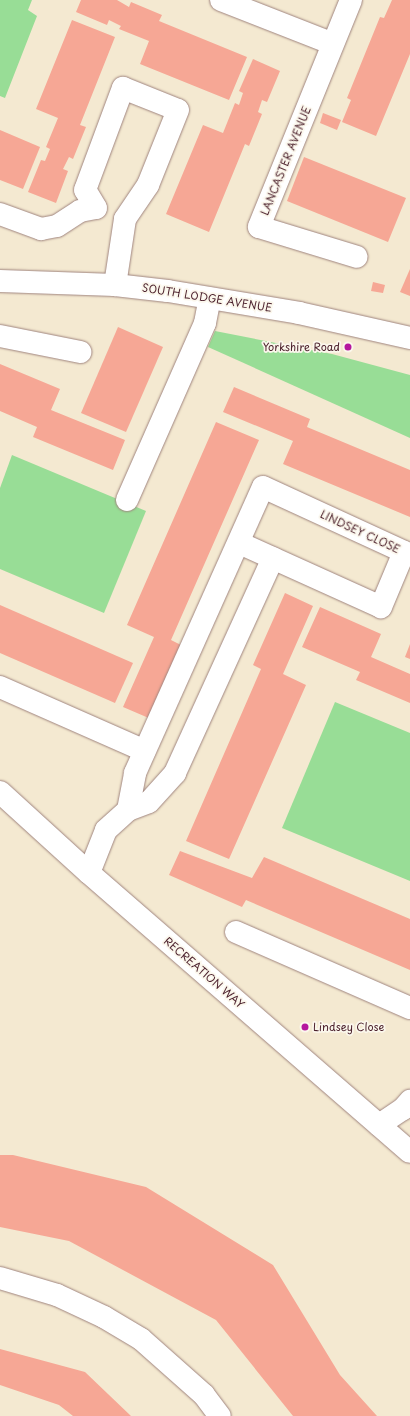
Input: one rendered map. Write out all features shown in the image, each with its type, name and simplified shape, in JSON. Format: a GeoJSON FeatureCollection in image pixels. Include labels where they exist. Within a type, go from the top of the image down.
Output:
{"type":"FeatureCollection","features":[{"type":"Feature","properties":{"kind":"street"},"geometry":{"type":"LineString","coordinates":[[221,0],[333,44]]}},
{"type":"Feature","properties":{"kind":"street","name":"LANCASTER AVENUE"},"geometry":{"type":"LineString","coordinates":[[351,0],[259,227],[357,257]]}},
{"type":"Feature","properties":{"kind":"street"},"geometry":{"type":"LineString","coordinates":[[96,208],[85,190],[122,88],[178,110],[148,186],[125,219],[115,285]]}},
{"type":"Feature","properties":{"kind":"street"},"geometry":{"type":"LineString","coordinates":[[0,214],[41,229],[58,226],[80,211],[96,208],[125,219]]}},
{"type":"Feature","properties":{"kind":"street","name":"SOUTH LODGE AVENUE"},"geometry":{"type":"LineString","coordinates":[[0,281],[115,285],[210,298],[299,313],[410,338]]}},
{"type":"Feature","properties":{"kind":"street"},"geometry":{"type":"LineString","coordinates":[[127,500],[205,323],[210,298]]}},
{"type":"Feature","properties":{"kind":"street"},"geometry":{"type":"LineString","coordinates":[[0,336],[80,352]]}},
{"type":"Feature","properties":{"kind":"street","name":"LINDSEY CLOSE"},"geometry":{"type":"LineString","coordinates":[[128,810],[135,773],[240,543],[263,487],[404,552],[381,607],[240,543]]}},
{"type":"Feature","properties":{"kind":"street"},"geometry":{"type":"LineString","coordinates":[[89,873],[106,830],[128,810],[149,802],[175,773],[272,558]]}},
{"type":"Feature","properties":{"kind":"street"},"geometry":{"type":"LineString","coordinates":[[0,687],[145,751]]}},
{"type":"Feature","properties":{"kind":"street","name":"RECREATION WAY"},"geometry":{"type":"LineString","coordinates":[[0,792],[89,873],[410,1152]]}},
{"type":"Feature","properties":{"kind":"street"},"geometry":{"type":"LineString","coordinates":[[236,932],[410,1008]]}},
{"type":"Feature","properties":{"kind":"street"},"geometry":{"type":"LineString","coordinates":[[379,1125],[403,1109],[410,1100]]}},
{"type":"Feature","properties":{"kind":"street"},"geometry":{"type":"LineString","coordinates":[[0,1278],[57,1295],[104,1317],[141,1340],[204,1395],[220,1416]]}},
{"type":"Feature","properties":{"kind":"green space"},"geometry":{"type":"Polygon","coordinates":[[[0,0],[32,0],[28,10],[37,16],[5,98],[0,96],[0,0]]]}},
{"type":"Feature","properties":{"kind":"green space"},"geometry":{"type":"Polygon","coordinates":[[[215,331],[332,354],[410,375],[410,438],[208,347],[215,331]]]}},
{"type":"Feature","properties":{"kind":"green space"},"geometry":{"type":"Polygon","coordinates":[[[12,455],[146,511],[104,613],[0,569],[0,488],[12,455]]]}},
{"type":"Feature","properties":{"kind":"green space"},"geometry":{"type":"Polygon","coordinates":[[[335,702],[410,733],[410,881],[282,828],[335,702]]]}},
{"type":"Feature","properties":{"kind":"building"},"geometry":{"type":"Polygon","coordinates":[[[81,0],[117,0],[129,7],[131,2],[162,15],[159,21],[247,57],[229,100],[140,64],[149,41],[119,29],[121,26],[109,20],[107,25],[76,12],[81,0]]]}},
{"type":"Feature","properties":{"kind":"building"},"geometry":{"type":"Polygon","coordinates":[[[392,0],[410,0],[410,54],[376,136],[342,122],[351,100],[347,98],[380,17],[384,18],[392,0]]]}},
{"type":"Feature","properties":{"kind":"building"},"geometry":{"type":"Polygon","coordinates":[[[72,20],[115,37],[80,125],[86,127],[73,159],[69,157],[63,169],[68,171],[56,203],[28,192],[41,160],[45,161],[50,149],[46,147],[58,118],[36,109],[72,20]]]}},
{"type":"Feature","properties":{"kind":"building"},"geometry":{"type":"Polygon","coordinates":[[[253,59],[280,71],[267,102],[262,100],[258,112],[262,114],[249,146],[245,144],[209,232],[166,214],[203,125],[223,133],[235,103],[239,105],[243,93],[239,91],[253,59]]]}},
{"type":"Feature","properties":{"kind":"building"},"geometry":{"type":"Polygon","coordinates":[[[323,113],[341,120],[337,130],[320,123],[323,113]]]}},
{"type":"Feature","properties":{"kind":"building"},"geometry":{"type":"Polygon","coordinates":[[[0,130],[40,147],[23,189],[0,180],[0,130]]]}},
{"type":"Feature","properties":{"kind":"building"},"geometry":{"type":"Polygon","coordinates":[[[304,157],[406,198],[388,242],[287,201],[304,157]]]}},
{"type":"Feature","properties":{"kind":"building"},"geometry":{"type":"Polygon","coordinates":[[[410,269],[410,296],[400,292],[410,269]]]}},
{"type":"Feature","properties":{"kind":"building"},"geometry":{"type":"Polygon","coordinates":[[[373,282],[385,285],[383,293],[371,291],[373,282]]]}},
{"type":"Feature","properties":{"kind":"building"},"geometry":{"type":"Polygon","coordinates":[[[118,327],[163,347],[126,432],[81,413],[118,327]]]}},
{"type":"Feature","properties":{"kind":"building"},"geometry":{"type":"Polygon","coordinates":[[[0,364],[60,389],[51,410],[125,440],[113,470],[33,437],[37,427],[0,411],[0,364]]]}},
{"type":"Feature","properties":{"kind":"building"},"geometry":{"type":"Polygon","coordinates":[[[234,387],[310,419],[307,427],[410,470],[410,517],[283,464],[293,441],[223,412],[234,387]]]}},
{"type":"Feature","properties":{"kind":"building"},"geometry":{"type":"Polygon","coordinates":[[[216,422],[259,440],[171,640],[183,646],[151,719],[123,707],[154,637],[127,625],[216,422]]]}},
{"type":"Feature","properties":{"kind":"building"},"geometry":{"type":"Polygon","coordinates":[[[285,593],[313,606],[283,674],[306,685],[229,859],[186,841],[261,669],[253,665],[285,593]]]}},
{"type":"Feature","properties":{"kind":"building"},"geometry":{"type":"Polygon","coordinates":[[[0,605],[133,663],[115,703],[0,653],[0,605]]]}},
{"type":"Feature","properties":{"kind":"building"},"geometry":{"type":"Polygon","coordinates":[[[320,607],[381,634],[371,657],[410,674],[410,703],[356,680],[360,672],[302,647],[320,607]]]}},
{"type":"Feature","properties":{"kind":"building"},"geometry":{"type":"Polygon","coordinates":[[[410,644],[410,659],[405,657],[410,644]]]}},
{"type":"Feature","properties":{"kind":"building"},"geometry":{"type":"Polygon","coordinates":[[[180,851],[252,878],[264,857],[410,919],[410,970],[246,900],[242,907],[169,875],[180,851]]]}},
{"type":"Feature","properties":{"kind":"building"},"geometry":{"type":"Polygon","coordinates":[[[0,1155],[13,1155],[146,1187],[273,1265],[340,1375],[377,1416],[293,1416],[216,1320],[69,1241],[0,1227],[0,1155]]]}},
{"type":"Feature","properties":{"kind":"building"},"geometry":{"type":"Polygon","coordinates":[[[0,1349],[85,1372],[131,1416],[73,1416],[59,1405],[0,1385],[0,1349]]]}},
{"type":"Feature","properties":{"kind":"place","name":"Yorkshire Road"},"geometry":{"type":"Point","coordinates":[348,347]}},
{"type":"Feature","properties":{"kind":"place","name":"Lindsey Close"},"geometry":{"type":"Point","coordinates":[305,1027]}}]}
